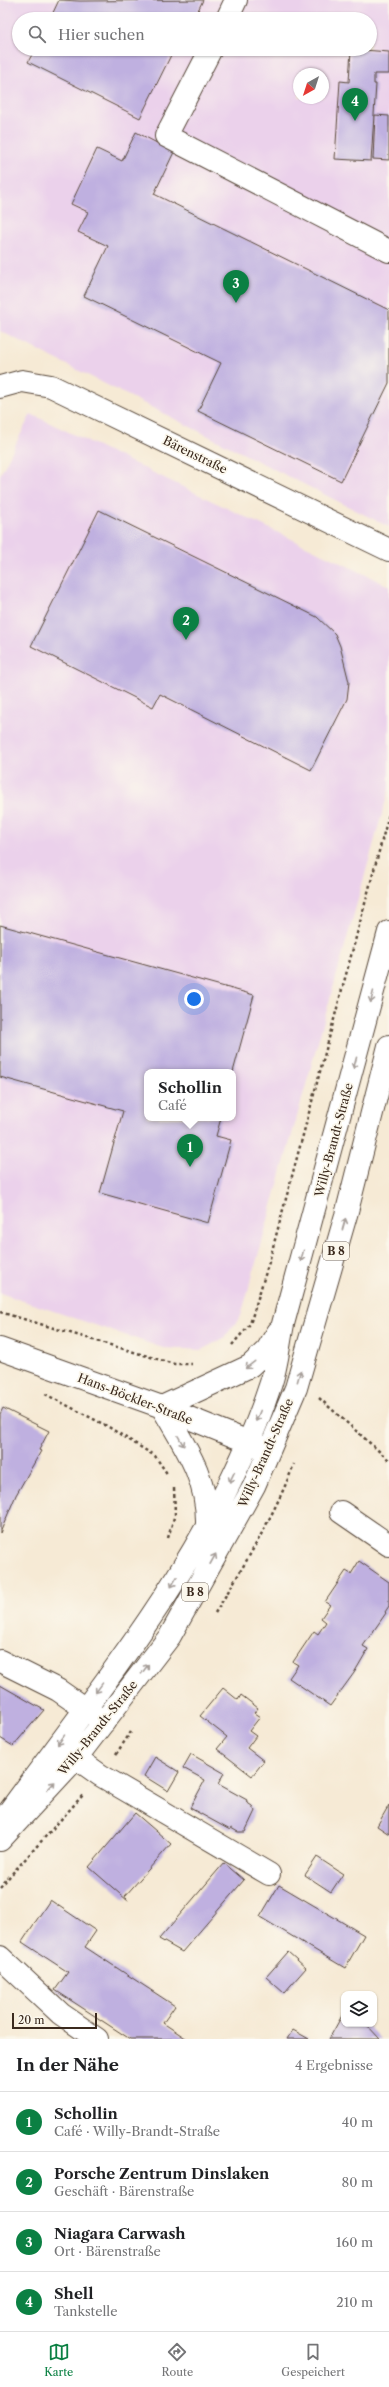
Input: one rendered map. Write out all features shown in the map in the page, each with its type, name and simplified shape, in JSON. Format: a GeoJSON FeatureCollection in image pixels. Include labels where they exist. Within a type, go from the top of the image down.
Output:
{"type":"FeatureCollection","features":[{"type":"Feature","properties":{"kind":"main road"},"geometry":{"type":"LineString","coordinates":[[230,12],[236,0]]}},
{"type":"Feature","properties":{"kind":"main road"},"geometry":{"type":"LineString","coordinates":[[207,56],[166,136],[389,251]]}},
{"type":"Feature","properties":{"kind":"main road","name":"Bärenstraße"},"geometry":{"type":"LineString","coordinates":[[0,387],[22,381],[51,386],[388,550]]}},
{"type":"Feature","properties":{"kind":"main road","name":"Willy-Brandt-Straße"},"geometry":{"type":"LineString","coordinates":[[207,1524],[233,1477],[271,1383],[283,1324],[389,932]]}},
{"type":"Feature","properties":{"kind":"main road","name":"Willy-Brandt-Straße"},"geometry":{"type":"LineString","coordinates":[[0,1840],[76,1758],[170,1636],[254,1486],[296,1388],[346,1215],[389,1046]]}},
{"type":"Feature","properties":{"kind":"main road"},"geometry":{"type":"LineString","coordinates":[[207,1524],[208,1510],[199,1474],[162,1407],[250,1366],[267,1350],[283,1324]]}},
{"type":"Feature","properties":{"kind":"main road","name":"Hans-Böckler-Straße"},"geometry":{"type":"LineString","coordinates":[[0,1349],[162,1407],[269,1451]]}},
{"type":"Feature","properties":{"kind":"main road"},"geometry":{"type":"LineString","coordinates":[[341,1512],[389,1545]]}},
{"type":"Feature","properties":{"kind":"main road","name":"B 8"},"geometry":{"type":"LineString","coordinates":[[0,1824],[162,1602],[207,1524]]}},
{"type":"Feature","properties":{"kind":"main road"},"geometry":{"type":"LineString","coordinates":[[0,1661],[58,1690],[104,1722]]}},
{"type":"Feature","properties":{"kind":"main road"},"geometry":{"type":"LineString","coordinates":[[76,1758],[269,1874]]}},
{"type":"Feature","properties":{"kind":"main road"},"geometry":{"type":"LineString","coordinates":[[0,1957],[61,2014],[97,2039]]}},
{"type":"Feature","properties":{"kind":"path"},"geometry":{"type":"LineString","coordinates":[[230,1347],[250,1324],[269,1262],[389,814]]}},
{"type":"Feature","properties":{"kind":"path"},"geometry":{"type":"LineString","coordinates":[[0,1312],[174,1364],[197,1364]]}},
{"type":"Feature","properties":{"kind":"path"},"geometry":{"type":"LineString","coordinates":[[43,1393],[107,1426],[155,1456],[173,1482]]}},
{"type":"Feature","properties":{"kind":"path"},"geometry":{"type":"LineString","coordinates":[[318,1398],[389,1460]]}},
{"type":"Feature","properties":{"kind":"shaded area"},"geometry":{"type":"Polygon","coordinates":[[[0,0],[389,0],[389,527],[0,331],[0,0]]]}},
{"type":"Feature","properties":{"kind":"shaded area"},"geometry":{"type":"Polygon","coordinates":[[[31,414],[389,586],[389,789],[241,1316],[224,1338],[201,1350],[163,1348],[0,1293],[0,475],[31,414]]]}},
{"type":"Feature","properties":{"kind":"building"},"geometry":{"type":"Polygon","coordinates":[[[59,0],[203,0],[197,12],[53,12],[59,0]]]}},
{"type":"Feature","properties":{"kind":"building"},"geometry":{"type":"Polygon","coordinates":[[[377,51],[389,52],[389,74],[374,74],[374,84],[376,84],[371,161],[335,159],[340,81],[349,82],[351,56],[377,56],[377,51]]]}},
{"type":"Feature","properties":{"kind":"building"},"geometry":{"type":"Polygon","coordinates":[[[31,56],[171,56],[140,118],[28,62],[31,56]]]}},
{"type":"Feature","properties":{"kind":"building"},"geometry":{"type":"Polygon","coordinates":[[[375,115],[389,116],[389,160],[373,159],[375,115]]]}},
{"type":"Feature","properties":{"kind":"building"},"geometry":{"type":"Polygon","coordinates":[[[136,132],[174,152],[154,194],[389,310],[389,383],[341,481],[198,411],[221,363],[84,296],[108,246],[78,232],[88,212],[71,204],[97,149],[122,161],[136,132]]]}},
{"type":"Feature","properties":{"kind":"building"},"geometry":{"type":"Polygon","coordinates":[[[99,510],[317,617],[335,634],[340,646],[349,682],[347,699],[311,770],[160,694],[153,707],[31,646],[99,510]]]}},
{"type":"Feature","properties":{"kind":"building"},"geometry":{"type":"Polygon","coordinates":[[[0,925],[254,995],[234,1069],[144,1069],[144,1121],[220,1121],[216,1136],[231,1140],[208,1223],[100,1193],[123,1111],[0,1077],[0,925]]]}},
{"type":"Feature","properties":{"kind":"building"},"geometry":{"type":"Polygon","coordinates":[[[3,1408],[49,1431],[39,1450],[41,1451],[16,1495],[0,1533],[0,1414],[3,1408]]]}},
{"type":"Feature","properties":{"kind":"building"},"geometry":{"type":"Polygon","coordinates":[[[359,1561],[389,1582],[389,1606],[385,1612],[386,1613],[363,1646],[368,1649],[354,1673],[330,1706],[289,1678],[298,1665],[293,1662],[314,1631],[318,1634],[326,1622],[321,1618],[330,1605],[325,1602],[346,1571],[351,1574],[359,1561]]]}},
{"type":"Feature","properties":{"kind":"building"},"geometry":{"type":"Polygon","coordinates":[[[0,1685],[44,1710],[13,1746],[0,1738],[0,1685]]]}},
{"type":"Feature","properties":{"kind":"building"},"geometry":{"type":"Polygon","coordinates":[[[223,1688],[238,1700],[241,1695],[258,1708],[254,1713],[260,1717],[249,1731],[256,1736],[247,1748],[264,1761],[252,1776],[217,1749],[227,1737],[200,1716],[223,1688]]]}},
{"type":"Feature","properties":{"kind":"building"},"geometry":{"type":"Polygon","coordinates":[[[191,1754],[224,1773],[218,1784],[247,1800],[246,1802],[252,1806],[255,1811],[245,1832],[238,1832],[231,1828],[230,1830],[190,1808],[205,1780],[183,1768],[191,1754]]]}},
{"type":"Feature","properties":{"kind":"building"},"geometry":{"type":"Polygon","coordinates":[[[155,1757],[179,1772],[168,1791],[144,1776],[155,1757]]]}},
{"type":"Feature","properties":{"kind":"building"},"geometry":{"type":"Polygon","coordinates":[[[389,1805],[389,1834],[377,1826],[389,1805]]]}},
{"type":"Feature","properties":{"kind":"building"},"geometry":{"type":"Polygon","coordinates":[[[135,1813],[171,1844],[125,1896],[128,1901],[89,1867],[135,1813]]]}},
{"type":"Feature","properties":{"kind":"building"},"geometry":{"type":"Polygon","coordinates":[[[317,1857],[343,1874],[331,1892],[305,1875],[317,1857]]]}},
{"type":"Feature","properties":{"kind":"building"},"geometry":{"type":"Polygon","coordinates":[[[224,1863],[244,1880],[182,1952],[159,1939],[224,1863]]]}},
{"type":"Feature","properties":{"kind":"building"},"geometry":{"type":"Polygon","coordinates":[[[279,1885],[364,1935],[345,1968],[260,1917],[279,1885]]]}},
{"type":"Feature","properties":{"kind":"building"},"geometry":{"type":"Polygon","coordinates":[[[50,1900],[96,1931],[85,1947],[175,2006],[163,2023],[187,2039],[130,2039],[55,1990],[68,1972],[22,1942],[50,1900]]]}},
{"type":"Feature","properties":{"kind":"building"},"geometry":{"type":"Polygon","coordinates":[[[288,1952],[306,1968],[284,1993],[266,1977],[288,1952]]]}},
{"type":"Feature","properties":{"kind":"building"},"geometry":{"type":"Polygon","coordinates":[[[341,2017],[341,2027],[369,2027],[380,2039],[329,2039],[341,2017]]]}},
{"type":"Feature","properties":{"kind":"building"},"geometry":{"type":"Polygon","coordinates":[[[293,2030],[309,2039],[287,2039],[293,2030]]]}},
{"type":"Feature","properties":{"kind":"place","name":"Shell"},"geometry":{"type":"Point","coordinates":[355,121]}},
{"type":"Feature","properties":{"kind":"place","name":"Niagara Carwash"},"geometry":{"type":"Point","coordinates":[236,303]}},
{"type":"Feature","properties":{"kind":"place","name":"Porsche Zentrum Dinslaken"},"geometry":{"type":"Point","coordinates":[186,640]}},
{"type":"Feature","properties":{"kind":"place","name":"Schollin"},"geometry":{"type":"Point","coordinates":[190,1167]}}]}
